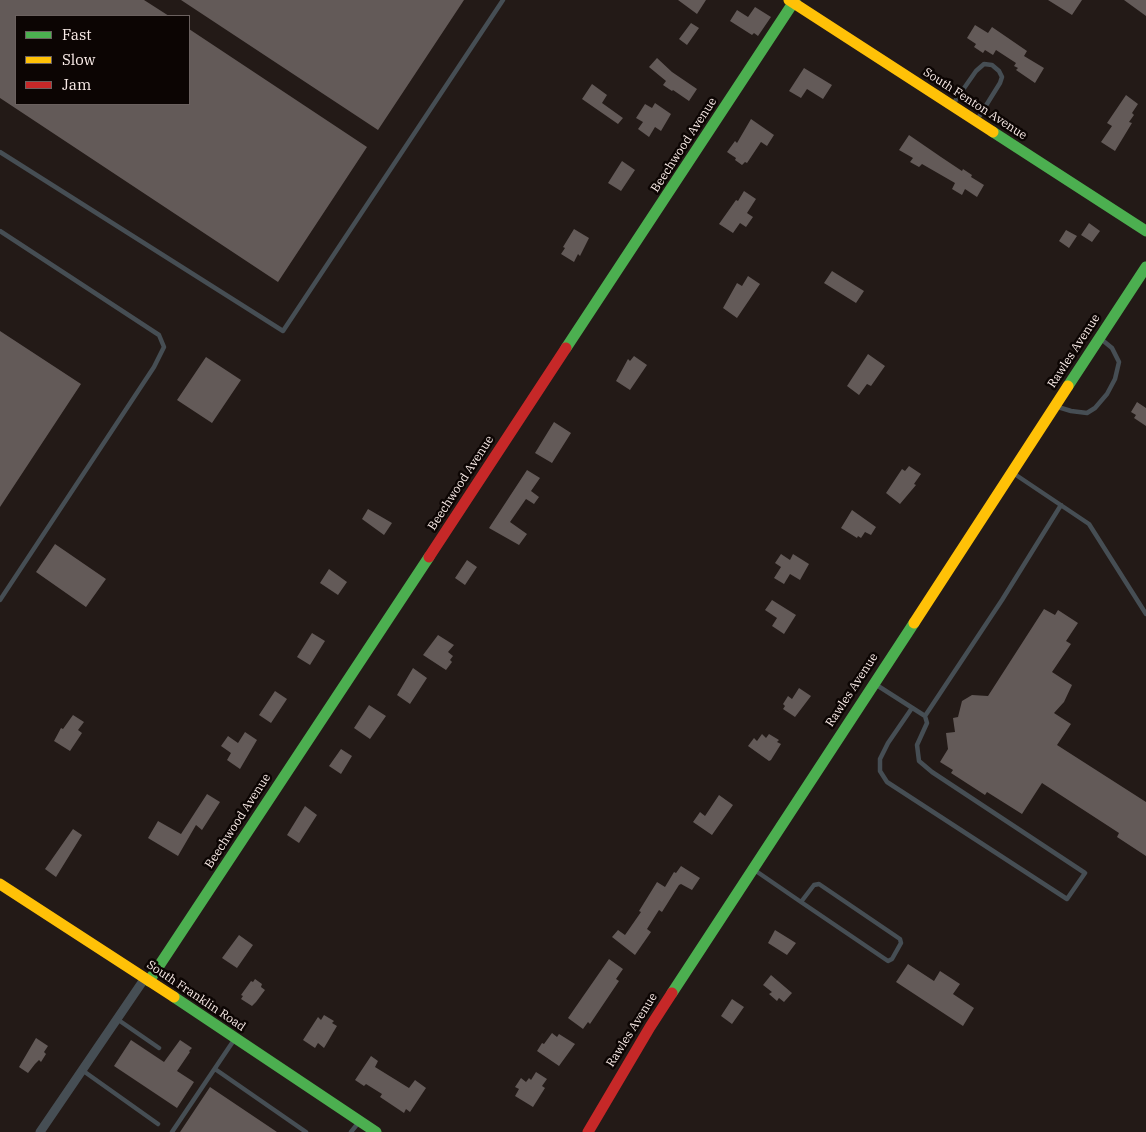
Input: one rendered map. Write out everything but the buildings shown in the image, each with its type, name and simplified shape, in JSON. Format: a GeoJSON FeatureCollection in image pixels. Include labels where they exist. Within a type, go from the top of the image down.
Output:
{"type":"FeatureCollection","features":[{"type":"Feature","properties":{"kind":"street","name":"South Fenton Avenue"},"geometry":{"type":"LineString","coordinates":[[792,1],[1146,231]]}},
{"type":"Feature","properties":{"kind":"street","name":"Beechwood Avenue"},"geometry":{"type":"LineString","coordinates":[[40,1132],[117,1019],[147,979],[792,1]]}},
{"type":"Feature","properties":{"kind":"street","name":"Rawles Avenue"},"geometry":{"type":"LineString","coordinates":[[588,1132],[650,1026],[1146,267]]}},
{"type":"Feature","properties":{"kind":"street","name":"South Franklin Road"},"geometry":{"type":"LineString","coordinates":[[0,884],[147,979],[376,1132]]}},
{"type":"Feature","properties":{"kind":"lane"},"geometry":{"type":"LineString","coordinates":[[0,152],[284,331],[503,0]]}},
{"type":"Feature","properties":{"kind":"lane"},"geometry":{"type":"LineString","coordinates":[[952,106],[976,70],[984,64],[992,66],[999,71],[1002,77],[1000,84],[976,121]]}},
{"type":"Feature","properties":{"kind":"lane"},"geometry":{"type":"LineString","coordinates":[[0,231],[158,335],[164,347],[154,367],[0,600]]}},
{"type":"Feature","properties":{"kind":"lane"},"geometry":{"type":"LineString","coordinates":[[1056,406],[1071,411],[1087,412],[1095,408],[1107,394],[1115,379],[1119,362],[1112,348],[1100,338]]}},
{"type":"Feature","properties":{"kind":"lane"},"geometry":{"type":"LineString","coordinates":[[1012,472],[1089,524],[1146,614]]}},
{"type":"Feature","properties":{"kind":"lane"},"geometry":{"type":"LineString","coordinates":[[925,716],[1002,600],[1061,505]]}},
{"type":"Feature","properties":{"kind":"lane"},"geometry":{"type":"LineString","coordinates":[[874,683],[925,716],[927,723],[917,745],[919,761],[932,772],[1085,872],[1067,899],[887,782],[880,770],[880,759],[888,743],[912,708]]}},
{"type":"Feature","properties":{"kind":"lane"},"geometry":{"type":"LineString","coordinates":[[752,868],[801,902],[888,961],[892,959],[901,943],[900,939],[819,884],[814,885],[801,902]]}},
{"type":"Feature","properties":{"kind":"lane"},"geometry":{"type":"LineString","coordinates":[[117,1019],[159,1048]]}},
{"type":"Feature","properties":{"kind":"lane"},"geometry":{"type":"LineString","coordinates":[[172,1132],[235,1038]]}},
{"type":"Feature","properties":{"kind":"lane"},"geometry":{"type":"LineString","coordinates":[[215,1069],[306,1132]]}},
{"type":"Feature","properties":{"kind":"lane"},"geometry":{"type":"LineString","coordinates":[[82,1070],[158,1124]]}},
{"type":"Feature","properties":{"kind":"lane"},"geometry":{"type":"LineString","coordinates":[[352,1132],[360,1121]]}},
{"type":"Feature","properties":{"kind":"traffic: fast"},"geometry":{"type":"LineString","coordinates":[[566,348],[795,0]]}},
{"type":"Feature","properties":{"kind":"traffic: fast"},"geometry":{"type":"LineString","coordinates":[[993,132],[1146,231]]}},
{"type":"Feature","properties":{"kind":"traffic: fast"},"geometry":{"type":"LineString","coordinates":[[1068,386],[1146,267]]}},
{"type":"Feature","properties":{"kind":"traffic: fast"},"geometry":{"type":"LineString","coordinates":[[149,981],[429,557]]}},
{"type":"Feature","properties":{"kind":"traffic: fast"},"geometry":{"type":"LineString","coordinates":[[672,993],[914,623]]}},
{"type":"Feature","properties":{"kind":"traffic: fast"},"geometry":{"type":"LineString","coordinates":[[174,997],[376,1132]]}},
{"type":"Feature","properties":{"kind":"traffic: slow"},"geometry":{"type":"LineString","coordinates":[[789,0],[993,132]]}},
{"type":"Feature","properties":{"kind":"traffic: slow"},"geometry":{"type":"LineString","coordinates":[[914,623],[1068,386]]}},
{"type":"Feature","properties":{"kind":"traffic: slow"},"geometry":{"type":"LineString","coordinates":[[0,884],[174,997]]}},
{"type":"Feature","properties":{"kind":"traffic: jam"},"geometry":{"type":"LineString","coordinates":[[429,557],[566,348]]}},
{"type":"Feature","properties":{"kind":"traffic: jam"},"geometry":{"type":"LineString","coordinates":[[588,1132],[672,993]]}}]}
